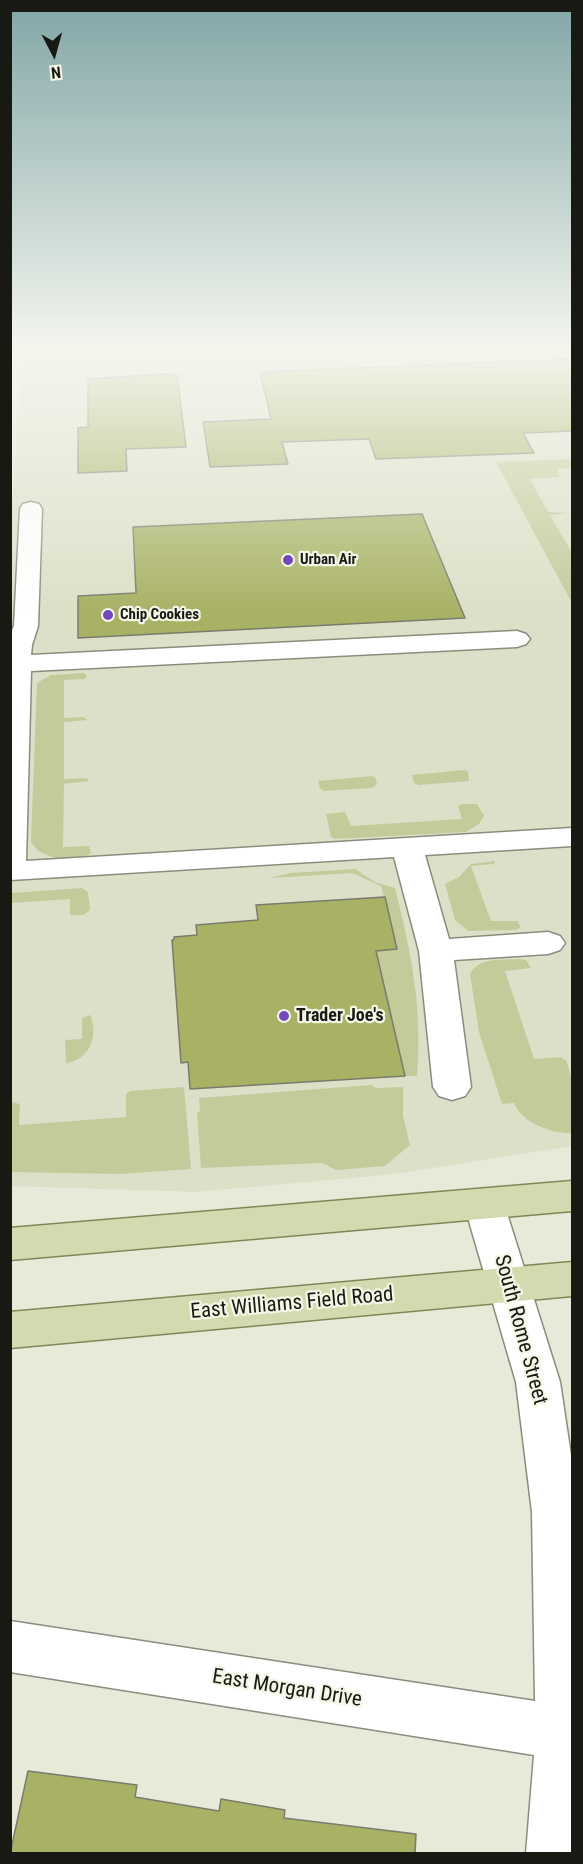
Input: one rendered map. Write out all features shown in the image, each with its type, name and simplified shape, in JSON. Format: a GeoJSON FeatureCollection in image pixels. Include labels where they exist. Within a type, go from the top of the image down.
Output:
{"type":"FeatureCollection","features":[{"type":"Feature","properties":{"kind":"main road"},"geometry":{"type":"LineString","coordinates":[[10,1244],[573,1196]]}},
{"type":"Feature","properties":{"kind":"main road","name":"East Williams Field Road"},"geometry":{"type":"LineString","coordinates":[[10,1330],[573,1279]]}},
{"type":"Feature","properties":{"kind":"street"},"geometry":{"type":"LineString","coordinates":[[10,864],[15,664],[26,626],[31,510]]}},
{"type":"Feature","properties":{"kind":"street"},"geometry":{"type":"LineString","coordinates":[[15,664],[517,639]]}},
{"type":"Feature","properties":{"kind":"street"},"geometry":{"type":"LineString","coordinates":[[10,871],[573,837]]}},
{"type":"Feature","properties":{"kind":"street"},"geometry":{"type":"LineString","coordinates":[[407,847],[436,951],[452,1087]]}},
{"type":"Feature","properties":{"kind":"street"},"geometry":{"type":"LineString","coordinates":[[436,951],[548,943]]}},
{"type":"Feature","properties":{"kind":"street","name":"South Rome Street"},"geometry":{"type":"LineString","coordinates":[[484,1203],[538,1382],[556,1512],[568,1733],[555,1854]]}},
{"type":"Feature","properties":{"kind":"street","name":"East Morgan Drive"},"geometry":{"type":"LineString","coordinates":[[10,1646],[568,1733]]}},
{"type":"Feature","properties":{"kind":"shaded area"},"geometry":{"type":"Polygon","coordinates":[[[16,439],[572,439],[572,1146],[395,1174],[196,1192],[11,1186],[10,494],[13,494],[16,439]]]}},
{"type":"Feature","properties":{"kind":"green space"},"geometry":{"type":"Polygon","coordinates":[[[572,459],[572,468],[557,469],[560,477],[530,479],[548,512],[571,513],[550,515],[572,553],[572,603],[496,462],[572,459]]]}},
{"type":"Feature","properties":{"kind":"green space"},"geometry":{"type":"Polygon","coordinates":[[[84,673],[87,676],[85,679],[64,680],[64,718],[83,717],[87,720],[64,722],[64,779],[87,778],[89,781],[64,784],[63,847],[89,846],[91,853],[77,858],[58,858],[41,852],[31,841],[37,683],[51,675],[84,673]]]}},
{"type":"Feature","properties":{"kind":"green space"},"geometry":{"type":"Polygon","coordinates":[[[468,771],[469,781],[419,785],[414,783],[412,775],[468,771]]]}},
{"type":"Feature","properties":{"kind":"green space"},"geometry":{"type":"Polygon","coordinates":[[[375,777],[377,784],[372,788],[324,791],[320,788],[318,781],[375,777]]]}},
{"type":"Feature","properties":{"kind":"green space"},"geometry":{"type":"Polygon","coordinates":[[[477,804],[484,816],[479,824],[466,832],[335,839],[331,837],[326,814],[345,812],[351,826],[462,819],[458,806],[477,804]]]}},
{"type":"Feature","properties":{"kind":"green space"},"geometry":{"type":"Polygon","coordinates":[[[495,861],[494,864],[471,866],[491,921],[517,921],[521,927],[516,930],[468,931],[455,920],[445,884],[459,877],[471,864],[495,861]]]}},
{"type":"Feature","properties":{"kind":"green space"},"geometry":{"type":"Polygon","coordinates":[[[355,869],[375,882],[395,888],[406,934],[417,1004],[417,1076],[405,1076],[380,970],[372,951],[397,949],[381,886],[352,873],[271,878],[290,873],[355,869]]]}},
{"type":"Feature","properties":{"kind":"green space"},"geometry":{"type":"Polygon","coordinates":[[[82,888],[88,892],[90,910],[83,915],[70,915],[70,899],[11,903],[11,893],[82,888]]]}},
{"type":"Feature","properties":{"kind":"green space"},"geometry":{"type":"Polygon","coordinates":[[[526,960],[531,968],[505,971],[534,1059],[560,1057],[566,1060],[572,1079],[572,1133],[556,1132],[538,1126],[524,1116],[514,1103],[502,1104],[479,1032],[470,974],[485,962],[526,960]]]}},
{"type":"Feature","properties":{"kind":"green space"},"geometry":{"type":"Polygon","coordinates":[[[90,1015],[93,1023],[93,1038],[87,1052],[74,1061],[66,1063],[65,1040],[82,1039],[82,1018],[90,1015]]]}},
{"type":"Feature","properties":{"kind":"green space"},"geometry":{"type":"Polygon","coordinates":[[[372,1085],[376,1088],[403,1087],[403,1116],[410,1145],[385,1166],[336,1170],[322,1163],[201,1168],[197,1113],[200,1112],[199,1098],[372,1085]]]}},
{"type":"Feature","properties":{"kind":"green space"},"geometry":{"type":"Polygon","coordinates":[[[184,1087],[191,1169],[120,1174],[11,1172],[11,1103],[15,1102],[20,1105],[19,1125],[126,1117],[126,1094],[130,1091],[184,1087]]]}},
{"type":"Feature","properties":{"kind":"building"},"geometry":{"type":"Polygon","coordinates":[[[78,439],[185,439],[186,447],[126,449],[127,471],[78,473],[78,439]]]}},
{"type":"Feature","properties":{"kind":"building"},"geometry":{"type":"Polygon","coordinates":[[[206,439],[526,439],[534,453],[376,459],[369,439],[282,442],[288,464],[210,467],[206,439]]]}},
{"type":"Feature","properties":{"kind":"building","name":"Urban Air"},"geometry":{"type":"Polygon","coordinates":[[[422,514],[465,618],[78,638],[78,596],[136,593],[133,527],[422,514]]]}},
{"type":"Feature","properties":{"kind":"building","name":"Trader Joe's"},"geometry":{"type":"Polygon","coordinates":[[[385,897],[397,949],[376,951],[405,1076],[190,1089],[188,1062],[181,1063],[172,940],[174,937],[197,935],[196,925],[258,920],[256,905],[385,897]]]}},
{"type":"Feature","properties":{"kind":"building"},"geometry":{"type":"Polygon","coordinates":[[[28,1771],[137,1785],[135,1797],[219,1811],[221,1799],[285,1810],[284,1818],[416,1834],[415,1854],[10,1854],[28,1771]]]}},
{"type":"Feature","properties":{"kind":"place","name":"Urban Air"},"geometry":{"type":"Point","coordinates":[288,560]}},
{"type":"Feature","properties":{"kind":"place","name":"Chip Cookies"},"geometry":{"type":"Point","coordinates":[108,615]}},
{"type":"Feature","properties":{"kind":"place","name":"Trader Joe's"},"geometry":{"type":"Point","coordinates":[284,1016]}}]}
